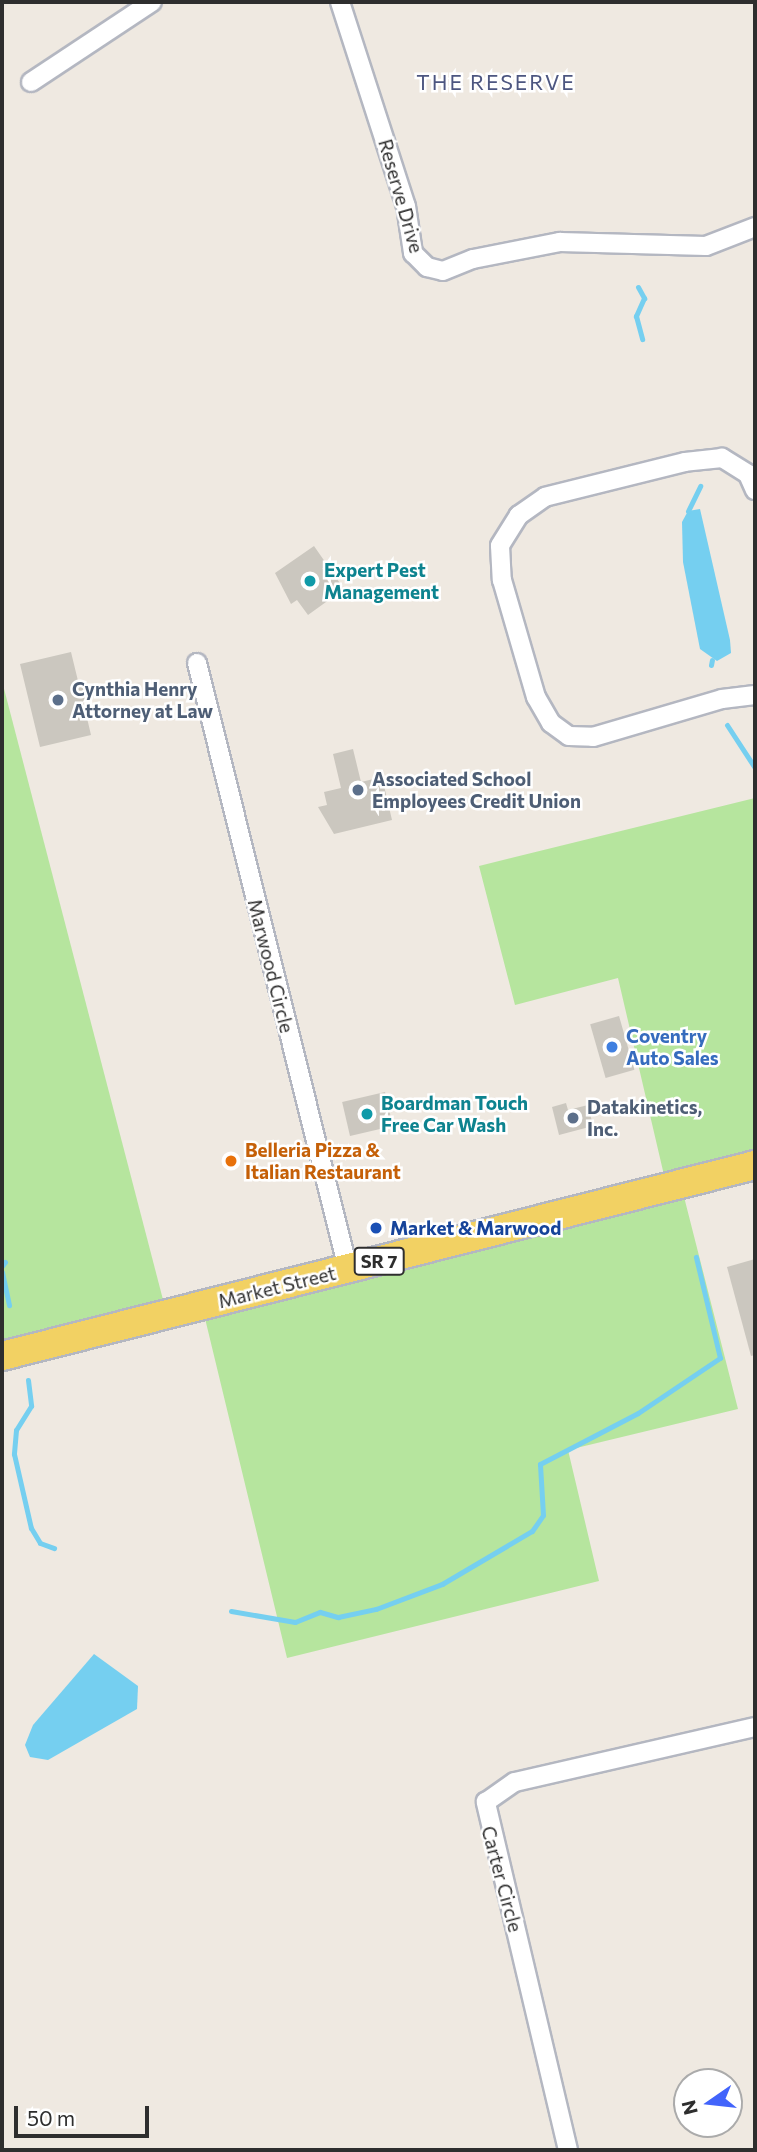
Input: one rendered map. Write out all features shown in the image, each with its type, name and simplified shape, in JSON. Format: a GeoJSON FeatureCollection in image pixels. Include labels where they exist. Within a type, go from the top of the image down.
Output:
{"type":"FeatureCollection","features":[{"type":"Feature","properties":{"kind":"main road","name":"Market Street"},"geometry":{"type":"LineString","coordinates":[[2,1356],[755,1165]]}},
{"type":"Feature","properties":{"kind":"street"},"geometry":{"type":"LineString","coordinates":[[31,82],[152,2]]}},
{"type":"Feature","properties":{"kind":"street","name":"Reserve Drive"},"geometry":{"type":"LineString","coordinates":[[340,2],[406,206],[414,253],[426,267],[443,271],[560,242],[706,246],[755,227]]}},
{"type":"Feature","properties":{"kind":"street"},"geometry":{"type":"LineString","coordinates":[[755,490],[748,474],[722,458],[685,462],[545,497],[519,514],[500,546],[502,580],[536,696],[551,723],[569,736],[593,737],[722,699],[755,695]]}},
{"type":"Feature","properties":{"kind":"street","name":"Marwood Circle"},"geometry":{"type":"LineString","coordinates":[[197,663],[348,1269]]}},
{"type":"Feature","properties":{"kind":"street","name":"Carter Circle"},"geometry":{"type":"LineString","coordinates":[[568,2150],[486,1802],[515,1782],[755,1727]]}},
{"type":"Feature","properties":{"kind":"green space"},"geometry":{"type":"Polygon","coordinates":[[[2,681],[167,1315],[2,1356],[2,681]]]}},
{"type":"Feature","properties":{"kind":"green space"},"geometry":{"type":"Polygon","coordinates":[[[755,798],[755,1165],[681,1185],[738,1409],[568,1450],[599,1581],[287,1658],[202,1306],[667,1188],[618,978],[515,1005],[479,866],[755,798]]]}},
{"type":"Feature","properties":{"kind":"water"},"geometry":{"type":"Polygon","coordinates":[[[700,509],[730,640],[731,653],[717,661],[700,649],[683,562],[682,522],[688,511],[700,509]]]}},
{"type":"Feature","properties":{"kind":"water"},"geometry":{"type":"Polygon","coordinates":[[[94,1654],[138,1686],[137,1709],[48,1760],[30,1757],[25,1745],[33,1725],[94,1654]]]}},
{"type":"Feature","properties":{"kind":"building","name":"Expert Pest Management"},"geometry":{"type":"Polygon","coordinates":[[[314,546],[344,589],[308,615],[297,600],[291,604],[275,573],[314,546]]]}},
{"type":"Feature","properties":{"kind":"building","name":"Cynthia Henry Attorney at Law"},"geometry":{"type":"Polygon","coordinates":[[[71,652],[79,685],[86,683],[90,699],[83,701],[91,735],[40,747],[20,664],[71,652]]]}},
{"type":"Feature","properties":{"kind":"building","name":"Associated School Employees Credit Union"},"geometry":{"type":"Polygon","coordinates":[[[353,749],[361,782],[382,777],[392,820],[334,834],[318,807],[327,805],[324,792],[341,788],[333,754],[353,749]]]}},
{"type":"Feature","properties":{"kind":"building","name":"Coventry Auto Sales"},"geometry":{"type":"Polygon","coordinates":[[[619,1016],[634,1070],[606,1078],[590,1024],[619,1016]]]}},
{"type":"Feature","properties":{"kind":"building","name":"Boardman Touch Free Car Wash"},"geometry":{"type":"Polygon","coordinates":[[[385,1092],[393,1126],[350,1136],[342,1102],[385,1092]]]}},
{"type":"Feature","properties":{"kind":"building","name":"Datakinetics, Inc."},"geometry":{"type":"Polygon","coordinates":[[[566,1103],[568,1110],[588,1105],[593,1126],[559,1135],[552,1107],[566,1103]]]}},
{"type":"Feature","properties":{"kind":"building"},"geometry":{"type":"Polygon","coordinates":[[[755,1259],[755,1355],[751,1356],[727,1267],[755,1259]]]}},
{"type":"Feature","properties":{"kind":"waterway"},"geometry":{"type":"LineString","coordinates":[[638,287],[644,298],[636,316],[642,339]]}},
{"type":"Feature","properties":{"kind":"waterway"},"geometry":{"type":"LineString","coordinates":[[688,511],[700,486]]}},
{"type":"Feature","properties":{"kind":"waterway"},"geometry":{"type":"LineString","coordinates":[[711,665],[712,660]]}},
{"type":"Feature","properties":{"kind":"waterway"},"geometry":{"type":"LineString","coordinates":[[727,725],[755,768]]}},
{"type":"Feature","properties":{"kind":"waterway"},"geometry":{"type":"LineString","coordinates":[[231,1611],[295,1622],[320,1612],[338,1617],[376,1609],[442,1584],[532,1531],[543,1515],[540,1464],[638,1413],[720,1358],[696,1257]]}},
{"type":"Feature","properties":{"kind":"waterway"},"geometry":{"type":"LineString","coordinates":[[2,1266],[5,1262]]}},
{"type":"Feature","properties":{"kind":"waterway"},"geometry":{"type":"LineString","coordinates":[[2,1272],[9,1305]]}},
{"type":"Feature","properties":{"kind":"waterway"},"geometry":{"type":"LineString","coordinates":[[28,1380],[31,1406],[16,1430],[14,1454],[31,1528],[40,1543],[54,1548]]}},
{"type":"Feature","properties":{"kind":"place","name":"Expert Pest Management"},"geometry":{"type":"Point","coordinates":[310,581]}},
{"type":"Feature","properties":{"kind":"place","name":"Cynthia Henry Attorney at Law"},"geometry":{"type":"Point","coordinates":[58,700]}},
{"type":"Feature","properties":{"kind":"place","name":"Associated School Employees Credit Union"},"geometry":{"type":"Point","coordinates":[358,790]}},
{"type":"Feature","properties":{"kind":"place","name":"Coventry Auto Sales"},"geometry":{"type":"Point","coordinates":[612,1047]}},
{"type":"Feature","properties":{"kind":"place","name":"Boardman Touch Free Car Wash"},"geometry":{"type":"Point","coordinates":[367,1114]}},
{"type":"Feature","properties":{"kind":"place","name":"Datakinetics, Inc."},"geometry":{"type":"Point","coordinates":[573,1118]}},
{"type":"Feature","properties":{"kind":"place","name":"Belleria Pizza & Italian Restaurant"},"geometry":{"type":"Point","coordinates":[231,1161]}},
{"type":"Feature","properties":{"kind":"place","name":"Market & Marwood"},"geometry":{"type":"Point","coordinates":[376,1228]}},
{"type":"Feature","properties":{"kind":"district","name":"THE RESERVE"},"geometry":{"type":"Point","coordinates":[496,82]}}]}
